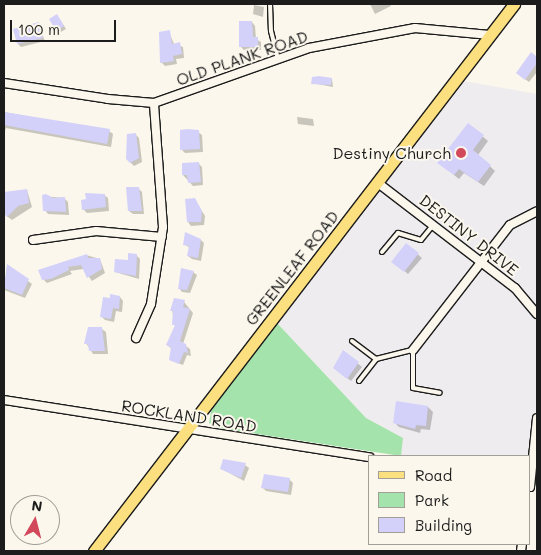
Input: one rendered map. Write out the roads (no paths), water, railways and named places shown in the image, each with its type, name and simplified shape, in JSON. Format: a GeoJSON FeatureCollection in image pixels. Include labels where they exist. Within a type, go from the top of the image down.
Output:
{"type":"FeatureCollection","features":[{"type":"Feature","properties":{"kind":"main road","name":"GREENLEAF ROAD"},"geometry":{"type":"LineString","coordinates":[[94,551],[514,4]]}},
{"type":"Feature","properties":{"kind":"street","name":"OLD PLANK ROAD"},"geometry":{"type":"LineString","coordinates":[[4,83],[108,99],[154,103],[310,48],[415,28],[490,35]]}},
{"type":"Feature","properties":{"kind":"street"},"geometry":{"type":"LineString","coordinates":[[136,338],[151,304],[162,237],[163,210],[154,103]]}},
{"type":"Feature","properties":{"kind":"street","name":"DESTINY DRIVE"},"geometry":{"type":"LineString","coordinates":[[378,183],[520,293],[537,314]]}},
{"type":"Feature","properties":{"kind":"street"},"geometry":{"type":"LineString","coordinates":[[413,350],[510,225],[537,211]]}},
{"type":"Feature","properties":{"kind":"street"},"geometry":{"type":"LineString","coordinates":[[33,240],[96,231],[162,237]]}},
{"type":"Feature","properties":{"kind":"street","name":"ROCKLAND ROAD"},"geometry":{"type":"LineString","coordinates":[[4,400],[187,431],[368,457]]}},
{"type":"Feature","properties":{"kind":"street"},"geometry":{"type":"LineString","coordinates":[[532,482],[537,418]]}},
{"type":"Feature","properties":{"kind":"lane"},"geometry":{"type":"LineString","coordinates":[[270,4],[271,31],[278,59]]}},
{"type":"Feature","properties":{"kind":"lane"},"geometry":{"type":"LineString","coordinates":[[382,252],[398,233],[421,240],[433,225]]}},
{"type":"Feature","properties":{"kind":"lane"},"geometry":{"type":"LineString","coordinates":[[352,341],[376,359]]}},
{"type":"Feature","properties":{"kind":"lane"},"geometry":{"type":"LineString","coordinates":[[359,381],[376,359],[413,350],[413,388],[440,393]]}},
{"type":"Feature","properties":{"kind":"place","name":"Destiny Church"},"geometry":{"type":"Point","coordinates":[461,153]}}]}
